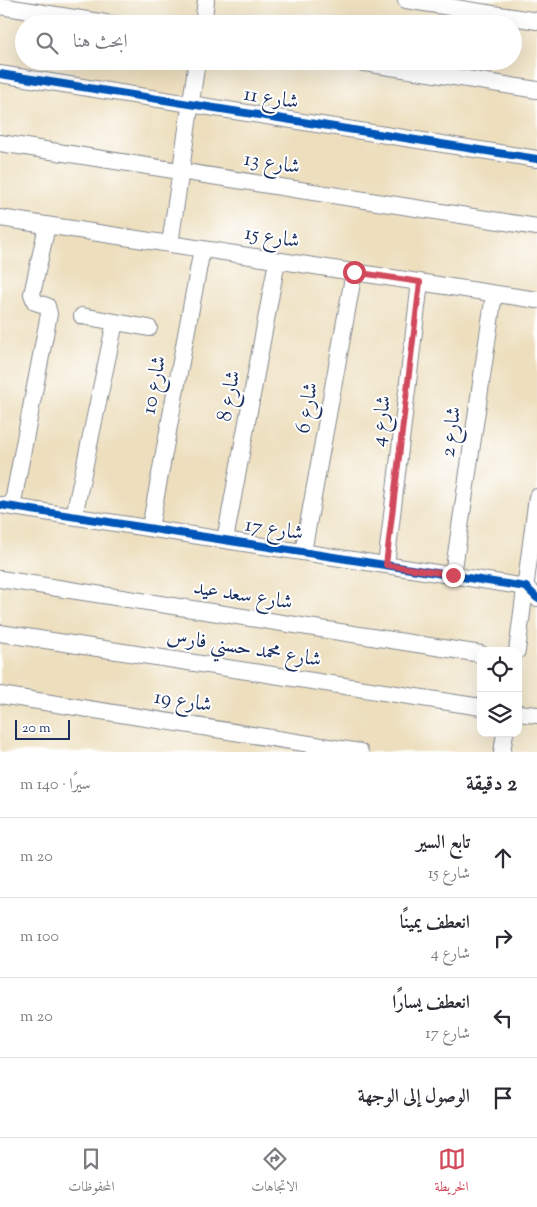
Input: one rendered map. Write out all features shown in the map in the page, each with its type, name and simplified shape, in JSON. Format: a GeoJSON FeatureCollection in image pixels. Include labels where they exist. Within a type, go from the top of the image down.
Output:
{"type":"FeatureCollection","features":[{"type":"Feature","properties":{"kind":"street"},"geometry":{"type":"LineString","coordinates":[[204,15],[206,0]]}},
{"type":"Feature","properties":{"kind":"street"},"geometry":{"type":"LineString","coordinates":[[406,0],[500,15]]}},
{"type":"Feature","properties":{"kind":"street"},"geometry":{"type":"LineString","coordinates":[[0,6],[56,15]]}},
{"type":"Feature","properties":{"kind":"street"},"geometry":{"type":"LineString","coordinates":[[522,19],[537,21]]}},
{"type":"Feature","properties":{"kind":"street"},"geometry":{"type":"LineString","coordinates":[[170,244],[196,70]]}},
{"type":"Feature","properties":{"kind":"street"},"geometry":{"type":"LineString","coordinates":[[409,70],[537,90]]}},
{"type":"Feature","properties":{"kind":"street","name":"شارع 11"},"geometry":{"type":"LineString","coordinates":[[0,74],[537,158]]}},
{"type":"Feature","properties":{"kind":"street","name":"شارع 13"},"geometry":{"type":"LineString","coordinates":[[0,143],[537,227]]}},
{"type":"Feature","properties":{"kind":"street","name":"شارع 15"},"geometry":{"type":"LineString","coordinates":[[0,218],[537,300]]}},
{"type":"Feature","properties":{"kind":"street"},"geometry":{"type":"LineString","coordinates":[[6,506],[49,314],[47,306],[35,302],[32,294],[47,226]]}},
{"type":"Feature","properties":{"kind":"street","name":"شارع 10"},"geometry":{"type":"LineString","coordinates":[[150,528],[202,249]]}},
{"type":"Feature","properties":{"kind":"street","name":"شارع 8"},"geometry":{"type":"LineString","coordinates":[[225,540],[277,261]]}},
{"type":"Feature","properties":{"kind":"street","name":"شارع 6"},"geometry":{"type":"LineString","coordinates":[[303,552],[354,272]]}},
{"type":"Feature","properties":{"kind":"street","name":"شارع 4"},"geometry":{"type":"LineString","coordinates":[[386,565],[420,282]]}},
{"type":"Feature","properties":{"kind":"street","name":"شارع 2"},"geometry":{"type":"LineString","coordinates":[[453,575],[494,294]]}},
{"type":"Feature","properties":{"kind":"street"},"geometry":{"type":"LineString","coordinates":[[82,316],[148,328]]}},
{"type":"Feature","properties":{"kind":"street"},"geometry":{"type":"LineString","coordinates":[[74,516],[115,322]]}},
{"type":"Feature","properties":{"kind":"street"},"geometry":{"type":"LineString","coordinates":[[518,647],[531,592],[537,497]]}},
{"type":"Feature","properties":{"kind":"street","name":"شارع 17"},"geometry":{"type":"LineString","coordinates":[[6,506],[453,575],[531,592]]}},
{"type":"Feature","properties":{"kind":"street","name":"شارع سعد عيد"},"geometry":{"type":"LineString","coordinates":[[0,579],[477,653]]}},
{"type":"Feature","properties":{"kind":"street","name":"شارع محمد حسني فارس"},"geometry":{"type":"LineString","coordinates":[[0,633],[477,706]]}},
{"type":"Feature","properties":{"kind":"street","name":"شارع 19"},"geometry":{"type":"LineString","coordinates":[[0,695],[360,752]]}},
{"type":"Feature","properties":{"kind":"street"},"geometry":{"type":"LineString","coordinates":[[522,713],[537,715]]}},
{"type":"Feature","properties":{"kind":"street"},"geometry":{"type":"LineString","coordinates":[[502,752],[504,737]]}},
{"type":"Feature","properties":{"kind":"cycle path"},"geometry":{"type":"LineString","coordinates":[[0,74],[537,159]]}},
{"type":"Feature","properties":{"kind":"cycle path"},"geometry":{"type":"LineString","coordinates":[[0,505],[526,587],[537,598]]}},
{"type":"Feature","properties":{"kind":"route"},"geometry":{"type":"LineString","coordinates":[[354,272],[420,282],[386,565],[453,575]]}}]}
